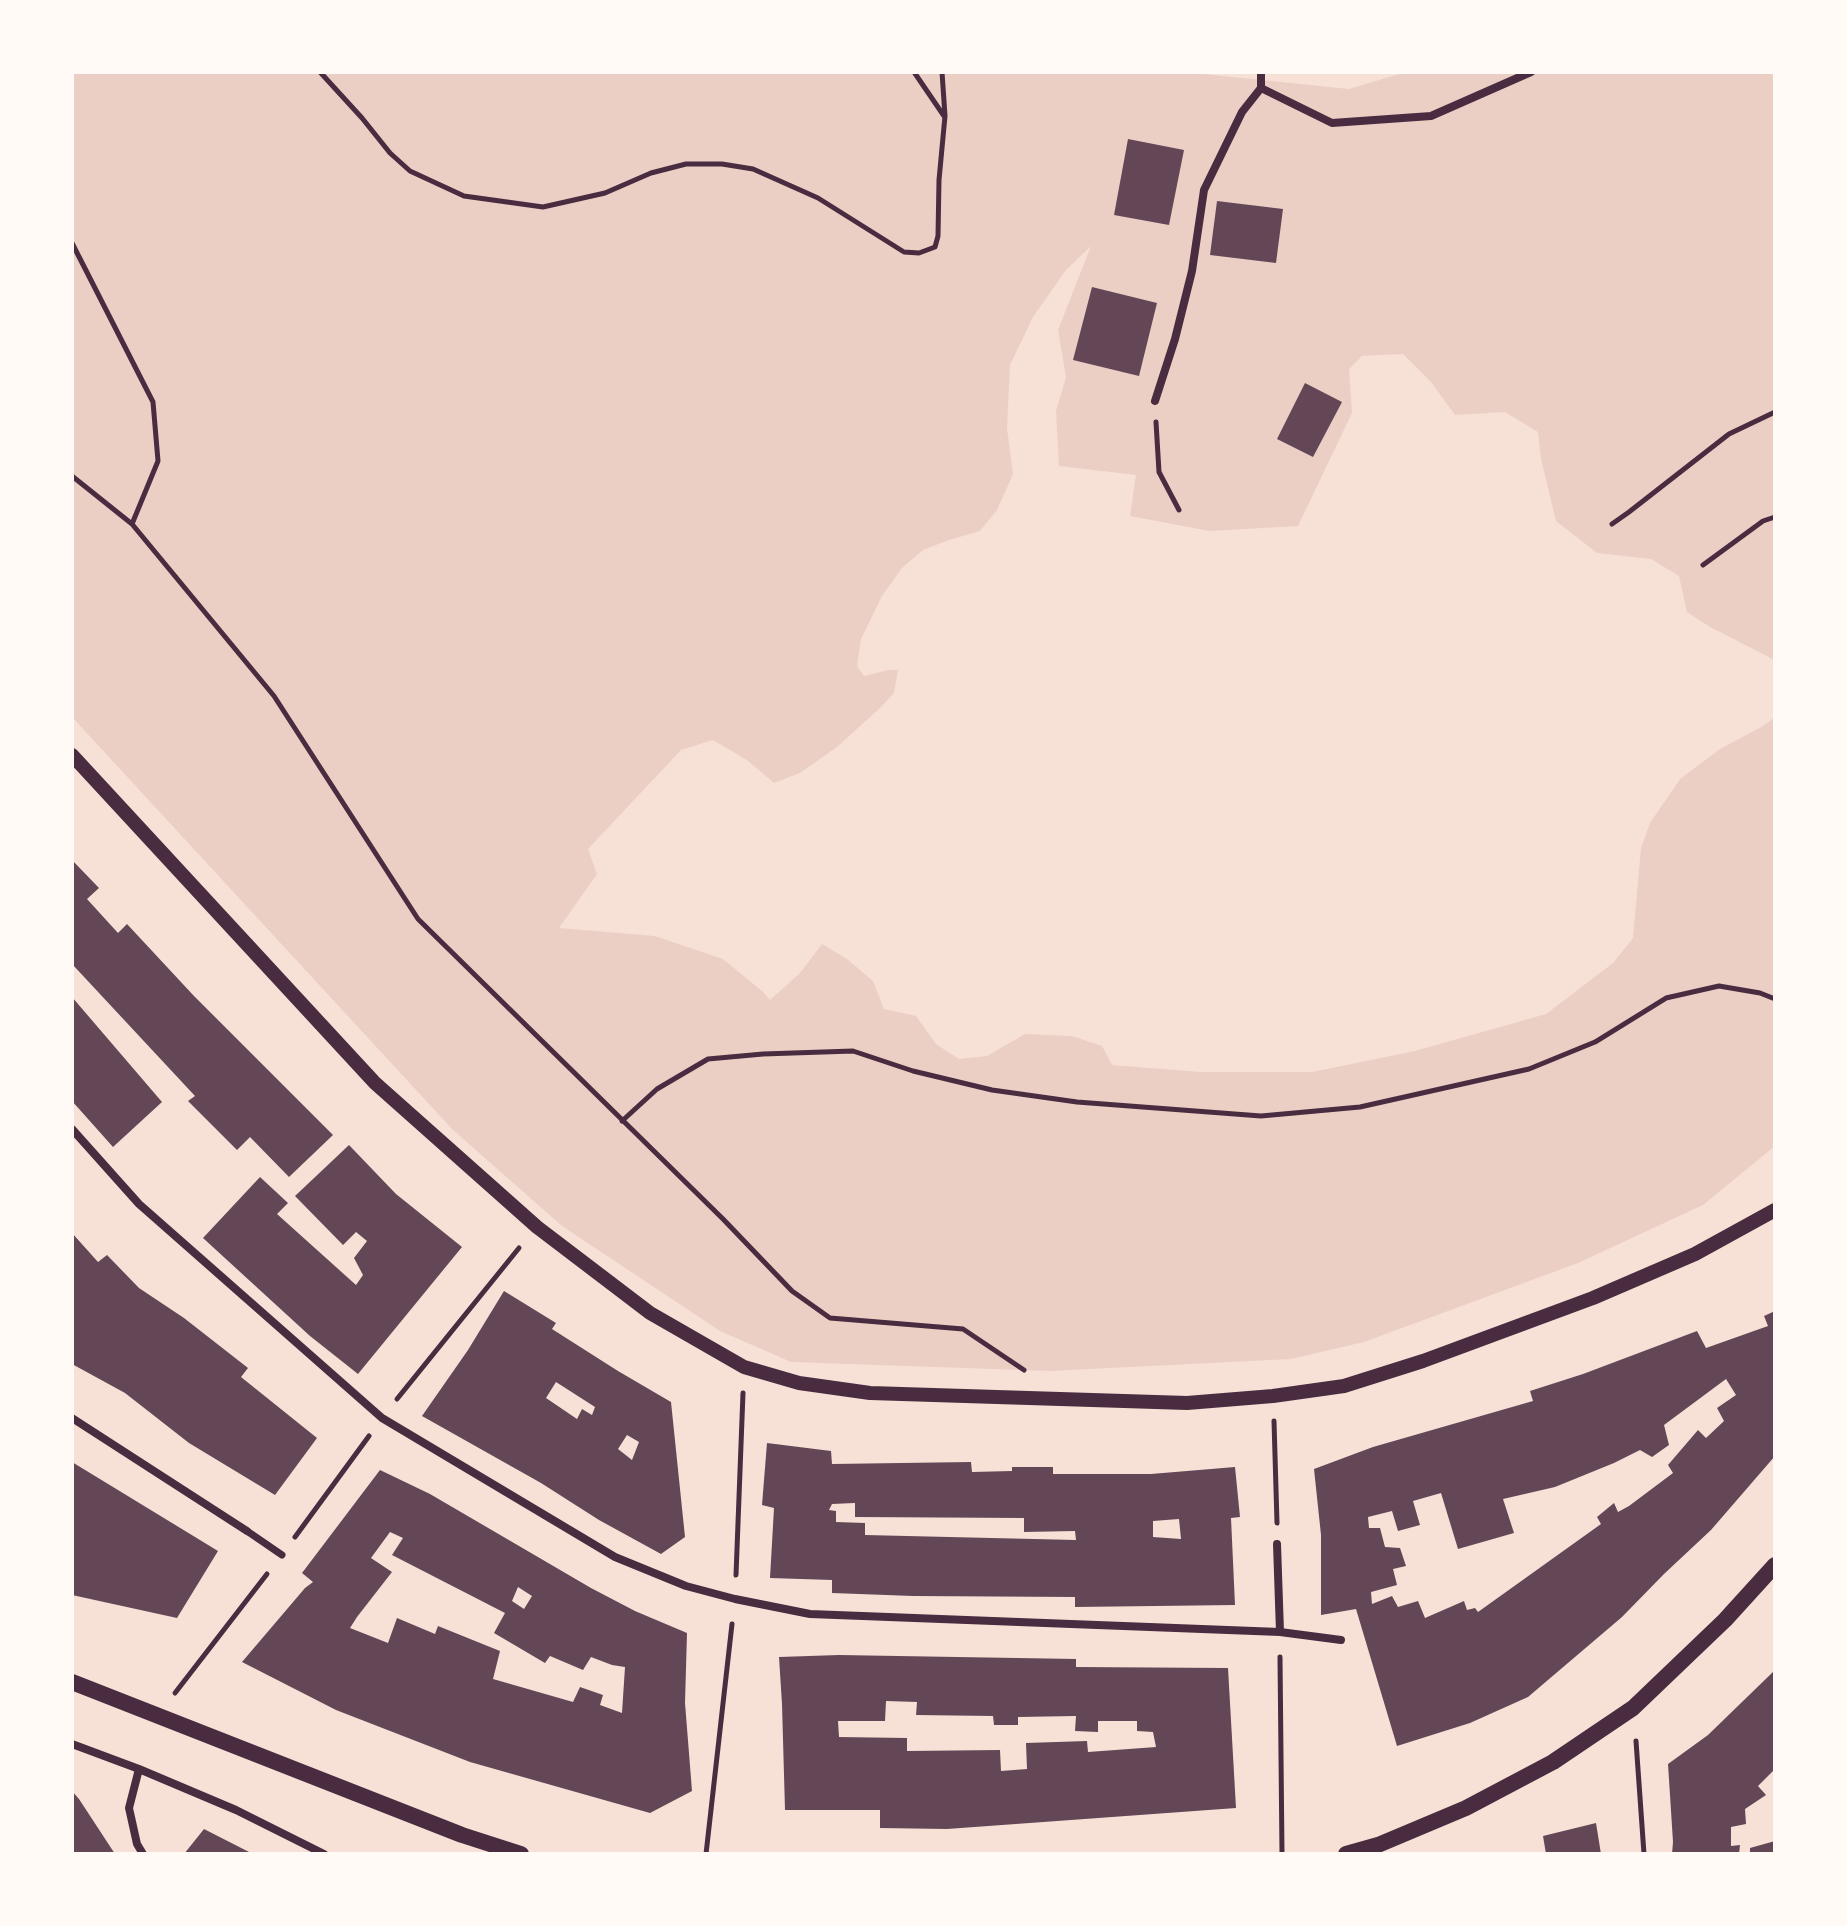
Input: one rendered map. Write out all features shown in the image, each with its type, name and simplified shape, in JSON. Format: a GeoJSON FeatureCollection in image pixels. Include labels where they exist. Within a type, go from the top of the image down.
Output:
{"type":"FeatureCollection","features":[{"type":"Feature","properties":{"kind":"main road"},"geometry":{"type":"LineString","coordinates":[[1346,1854],[1378,1845],[1466,1808],[1553,1762],[1633,1708],[1725,1620],[1775,1565]]}},
{"type":"Feature","properties":{"kind":"main road"},"geometry":{"type":"LineString","coordinates":[[72,1682],[462,1835],[521,1854]]}},
{"type":"Feature","properties":{"kind":"street"},"geometry":{"type":"LineString","coordinates":[[1155,401],[1192,271],[1204,190],[1242,112],[1261,88],[1261,72]]}},
{"type":"Feature","properties":{"kind":"street"},"geometry":{"type":"LineString","coordinates":[[1261,88],[1332,123],[1431,116],[1531,72]]}},
{"type":"Feature","properties":{"kind":"street"},"geometry":{"type":"LineString","coordinates":[[72,755],[375,1083],[537,1227],[650,1313],[744,1367],[799,1383],[870,1393],[1187,1403],[1344,1386],[1423,1361],[1593,1298],[1695,1254],[1775,1210]]}},
{"type":"Feature","properties":{"kind":"street"},"geometry":{"type":"LineString","coordinates":[[72,1129],[139,1204],[382,1418],[615,1557],[686,1586],[810,1614],[1280,1632],[1341,1640]]}},
{"type":"Feature","properties":{"kind":"street"},"geometry":{"type":"LineString","coordinates":[[72,1418],[282,1555]]}},
{"type":"Feature","properties":{"kind":"street"},"geometry":{"type":"LineString","coordinates":[[1277,1544],[1280,1632]]}},
{"type":"Feature","properties":{"kind":"street"},"geometry":{"type":"LineString","coordinates":[[72,1744],[236,1810],[324,1854]]}},
{"type":"Feature","properties":{"kind":"street"},"geometry":{"type":"LineString","coordinates":[[139,1769],[129,1808],[137,1844],[143,1854]]}},
{"type":"Feature","properties":{"kind":"path"},"geometry":{"type":"LineString","coordinates":[[320,72],[390,153],[410,171],[464,196],[543,207],[605,193],[651,173],[686,164],[722,164],[753,169],[818,198],[904,252],[919,253],[935,247],[938,236],[945,116],[942,72]]}},
{"type":"Feature","properties":{"kind":"path"},"geometry":{"type":"LineString","coordinates":[[914,72],[945,116]]}},
{"type":"Feature","properties":{"kind":"path"},"geometry":{"type":"LineString","coordinates":[[72,243],[153,402],[158,461],[132,524]]}},
{"type":"Feature","properties":{"kind":"path"},"geometry":{"type":"LineString","coordinates":[[1155,401],[1159,472],[1179,510]]}},
{"type":"Feature","properties":{"kind":"path"},"geometry":{"type":"LineString","coordinates":[[1612,524],[1729,434],[1775,412]]}},
{"type":"Feature","properties":{"kind":"path"},"geometry":{"type":"LineString","coordinates":[[72,476],[132,524],[274,696],[418,919],[792,1291],[830,1318],[963,1329],[1069,1400]]}},
{"type":"Feature","properties":{"kind":"path"},"geometry":{"type":"LineString","coordinates":[[1703,565],[1763,521],[1775,517]]}},
{"type":"Feature","properties":{"kind":"path"},"geometry":{"type":"LineString","coordinates":[[622,1121],[657,1089],[708,1059],[853,1051],[913,1071],[992,1090],[1077,1102],[1261,1116],[1360,1107],[1529,1069],[1595,1042],[1666,998],[1719,986],[1760,993],[1775,999]]}},
{"type":"Feature","properties":{"kind":"path"},"geometry":{"type":"LineString","coordinates":[[157,1716],[282,1555],[382,1418],[537,1227]]}},
{"type":"Feature","properties":{"kind":"path"},"geometry":{"type":"LineString","coordinates":[[1273,1396],[1277,1544]]}},
{"type":"Feature","properties":{"kind":"path"},"geometry":{"type":"LineString","coordinates":[[1280,1632],[1282,1854]]}},
{"type":"Feature","properties":{"kind":"path"},"geometry":{"type":"LineString","coordinates":[[1633,1708],[1644,1854]]}},
{"type":"Feature","properties":{"kind":"shaded area"},"geometry":{"type":"Polygon","coordinates":[[[72,72],[1185,72],[1349,89],[1406,72],[1775,72],[1775,661],[1687,612],[1679,576],[1651,559],[1597,553],[1556,521],[1541,459],[1538,432],[1505,412],[1455,415],[1431,382],[1403,354],[1362,356],[1349,369],[1352,413],[1298,526],[1209,531],[1130,516],[1136,475],[1059,466],[1056,411],[1066,377],[1058,330],[1091,246],[1066,270],[1033,317],[1010,365],[1007,428],[1013,474],[997,510],[980,531],[923,550],[902,568],[882,596],[861,639],[857,666],[864,676],[898,670],[894,693],[837,747],[800,773],[774,783],[747,760],[713,740],[681,750],[588,849],[597,874],[559,928],[655,936],[723,959],[770,1000],[800,973],[822,944],[847,959],[873,981],[884,1009],[916,1016],[936,1044],[959,1059],[987,1056],[1025,1034],[1072,1036],[1102,1046],[1112,1065],[1201,1072],[1312,1072],[1415,1051],[1546,1014],[1613,963],[1633,938],[1641,848],[1650,823],[1680,779],[1720,749],[1775,717],[1775,1146],[1703,1205],[1578,1263],[1364,1342],[1291,1359],[1050,1371],[791,1362],[720,1331],[562,1226],[452,1129],[72,717],[72,72]]]}},
{"type":"Feature","properties":{"kind":"building"},"geometry":{"type":"Polygon","coordinates":[[[1128,139],[1184,150],[1169,225],[1114,215],[1128,139]]]}},
{"type":"Feature","properties":{"kind":"building"},"geometry":{"type":"Polygon","coordinates":[[[1217,201],[1283,209],[1276,263],[1210,255],[1217,201]]]}},
{"type":"Feature","properties":{"kind":"building"},"geometry":{"type":"Polygon","coordinates":[[[1092,287],[1157,303],[1139,376],[1073,360],[1092,287]]]}},
{"type":"Feature","properties":{"kind":"building"},"geometry":{"type":"Polygon","coordinates":[[[1305,383],[1342,402],[1313,457],[1277,439],[1305,383]]]}},
{"type":"Feature","properties":{"kind":"building"},"geometry":{"type":"Polygon","coordinates":[[[72,860],[99,888],[87,899],[118,933],[127,924],[333,1135],[289,1177],[250,1137],[237,1150],[188,1101],[195,1096],[72,964],[72,860]]]}},
{"type":"Feature","properties":{"kind":"building"},"geometry":{"type":"Polygon","coordinates":[[[72,997],[162,1102],[113,1147],[72,1101],[72,997]]]}},
{"type":"Feature","properties":{"kind":"building"},"geometry":{"type":"Polygon","coordinates":[[[349,1145],[396,1194],[462,1247],[358,1374],[310,1336],[203,1238],[260,1177],[288,1203],[277,1214],[356,1285],[363,1275],[354,1258],[367,1241],[356,1232],[343,1245],[295,1196],[349,1145]]]}},
{"type":"Feature","properties":{"kind":"building"},"geometry":{"type":"Polygon","coordinates":[[[72,1233],[98,1262],[107,1255],[139,1288],[184,1318],[248,1368],[241,1377],[317,1438],[275,1495],[189,1443],[125,1393],[72,1364],[72,1233]]]}},
{"type":"Feature","properties":{"kind":"building"},"geometry":{"type":"Polygon","coordinates":[[[504,1291],[556,1323],[552,1329],[671,1402],[685,1537],[661,1554],[422,1416],[504,1291]],[[556,1382],[546,1398],[577,1419],[582,1409],[592,1415],[595,1407],[556,1382]],[[627,1435],[618,1449],[632,1460],[639,1442],[627,1435]]]}},
{"type":"Feature","properties":{"kind":"building"},"geometry":{"type":"Polygon","coordinates":[[[1775,1311],[1775,1456],[1711,1530],[1622,1617],[1528,1697],[1470,1723],[1397,1746],[1356,1609],[1321,1615],[1321,1535],[1314,1469],[1373,1447],[1533,1401],[1530,1391],[1697,1331],[1706,1348],[1768,1326],[1764,1316],[1775,1311]],[[1726,1379],[1664,1425],[1669,1445],[1652,1457],[1640,1450],[1555,1487],[1503,1499],[1514,1533],[1458,1549],[1441,1493],[1413,1501],[1420,1525],[1398,1531],[1392,1511],[1368,1517],[1369,1528],[1380,1528],[1385,1547],[1400,1548],[1406,1566],[1393,1569],[1397,1585],[1371,1592],[1372,1604],[1392,1596],[1398,1607],[1418,1601],[1425,1618],[1464,1601],[1467,1610],[1475,1608],[1478,1612],[1601,1524],[1597,1517],[1614,1503],[1618,1512],[1673,1473],[1668,1465],[1698,1430],[1706,1438],[1724,1421],[1717,1408],[1736,1395],[1726,1379]]]}},
{"type":"Feature","properties":{"kind":"building"},"geometry":{"type":"Polygon","coordinates":[[[767,1443],[831,1451],[832,1464],[971,1462],[972,1472],[1012,1471],[1012,1467],[1053,1467],[1053,1474],[1151,1474],[1235,1467],[1240,1517],[1231,1518],[1235,1605],[1075,1607],[1075,1597],[832,1593],[832,1580],[770,1578],[774,1508],[762,1505],[767,1443]],[[855,1503],[832,1504],[829,1510],[836,1511],[836,1522],[865,1523],[865,1535],[1076,1540],[1075,1531],[1024,1532],[1024,1518],[855,1517],[855,1503]],[[1179,1519],[1153,1521],[1153,1537],[1181,1539],[1179,1519]]]}},
{"type":"Feature","properties":{"kind":"building"},"geometry":{"type":"Polygon","coordinates":[[[72,1462],[218,1551],[177,1618],[72,1595],[72,1462]]]}},
{"type":"Feature","properties":{"kind":"building"},"geometry":{"type":"Polygon","coordinates":[[[380,1470],[430,1494],[591,1588],[687,1633],[685,1703],[692,1791],[650,1813],[470,1762],[336,1710],[242,1662],[313,1582],[302,1573],[380,1470]],[[390,1532],[371,1558],[392,1572],[350,1628],[388,1643],[397,1618],[435,1634],[438,1626],[500,1651],[493,1679],[573,1702],[580,1687],[603,1695],[600,1705],[622,1713],[625,1667],[591,1657],[583,1670],[550,1656],[545,1663],[494,1633],[505,1613],[392,1555],[403,1538],[390,1532]],[[518,1587],[512,1601],[524,1609],[532,1596],[518,1587]]]}},
{"type":"Feature","properties":{"kind":"building"},"geometry":{"type":"Polygon","coordinates":[[[839,1655],[1076,1659],[1076,1667],[1228,1668],[1236,1808],[947,1829],[880,1828],[880,1810],[785,1810],[779,1657],[839,1655]],[[886,1701],[885,1721],[838,1721],[839,1737],[907,1738],[907,1751],[1000,1750],[1001,1771],[1027,1769],[1026,1743],[1087,1741],[1088,1752],[1156,1747],[1153,1732],[1137,1731],[1137,1721],[1098,1721],[1098,1732],[1075,1731],[1076,1716],[1018,1717],[1018,1725],[994,1725],[993,1716],[916,1715],[917,1702],[886,1701]]]}},
{"type":"Feature","properties":{"kind":"building"},"geometry":{"type":"Polygon","coordinates":[[[1775,1670],[1775,1769],[1758,1786],[1766,1795],[1745,1809],[1746,1824],[1731,1827],[1731,1846],[1740,1845],[1739,1854],[1672,1854],[1668,1764],[1708,1735],[1775,1670]]]}},
{"type":"Feature","properties":{"kind":"building"},"geometry":{"type":"Polygon","coordinates":[[[72,1791],[79,1799],[115,1854],[72,1854],[72,1791]]]}},
{"type":"Feature","properties":{"kind":"building"},"geometry":{"type":"Polygon","coordinates":[[[1596,1823],[1601,1854],[1546,1854],[1543,1836],[1596,1823]]]}},
{"type":"Feature","properties":{"kind":"building"},"geometry":{"type":"Polygon","coordinates":[[[204,1829],[253,1854],[184,1854],[204,1829]]]}},
{"type":"Feature","properties":{"kind":"building"},"geometry":{"type":"Polygon","coordinates":[[[1775,1841],[1775,1854],[1750,1854],[1750,1848],[1775,1841]]]}}]}
